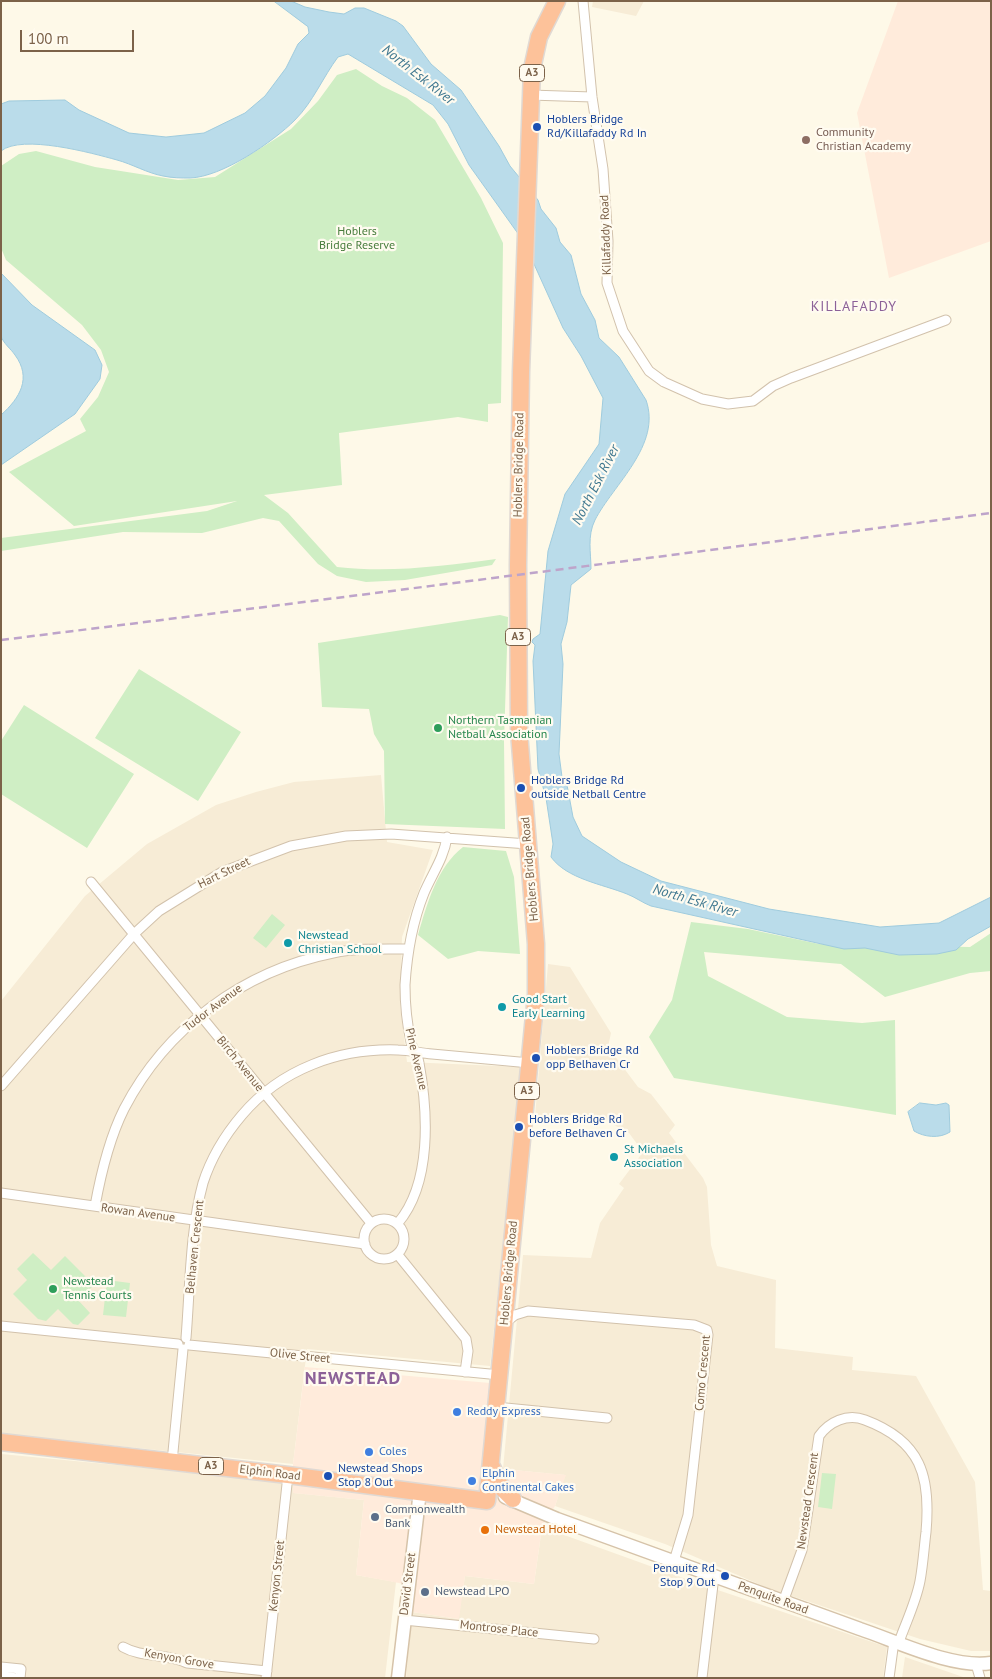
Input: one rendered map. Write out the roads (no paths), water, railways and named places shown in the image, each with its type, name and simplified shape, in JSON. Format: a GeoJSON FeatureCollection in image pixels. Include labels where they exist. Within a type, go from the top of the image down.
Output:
{"type":"FeatureCollection","features":[{"type":"Feature","properties":{"kind":"highway","name":"Hoblers Bridge Road"},"geometry":{"type":"LineString","coordinates":[[487,1497],[536,995],[536,952],[519,732],[518,551],[521,372],[530,95],[539,38],[557,1]]}},
{"type":"Feature","properties":{"kind":"highway","name":"Elphin Road"},"geometry":{"type":"LineString","coordinates":[[1,1442],[420,1491],[437,1496],[487,1497]]}},
{"type":"Feature","properties":{"kind":"highway"},"geometry":{"type":"LineString","coordinates":[[491,1465],[501,1487],[513,1499]]}},
{"type":"Feature","properties":{"kind":"street","name":"Killafaddy Road"},"geometry":{"type":"LineString","coordinates":[[583,1],[592,97],[603,169],[608,241],[607,283],[623,331],[649,371],[664,382],[702,399],[728,404],[753,401],[773,386],[791,378],[946,320]]}},
{"type":"Feature","properties":{"kind":"street"},"geometry":{"type":"LineString","coordinates":[[530,95],[592,97]]}},
{"type":"Feature","properties":{"kind":"street","name":"Hart Street"},"geometry":{"type":"LineString","coordinates":[[1,1086],[134,934],[159,911],[222,872],[291,846],[346,836],[379,834],[447,837],[528,844]]}},
{"type":"Feature","properties":{"kind":"street","name":"Pine Avenue"},"geometry":{"type":"LineString","coordinates":[[398,1224],[411,1203],[424,1149],[425,1098],[416,1052],[411,1044],[405,999],[408,949],[422,901],[445,852],[447,837]]}},
{"type":"Feature","properties":{"kind":"street","name":"Birch Avenue"},"geometry":{"type":"LineString","coordinates":[[91,882],[371,1223]]}},
{"type":"Feature","properties":{"kind":"street","name":"Tudor Avenue"},"geometry":{"type":"LineString","coordinates":[[95,1206],[106,1155],[124,1109],[168,1045],[200,1015],[247,983],[305,960],[364,950],[408,949]]}},
{"type":"Feature","properties":{"kind":"street","name":"Belhaven Crescent"},"geometry":{"type":"LineString","coordinates":[[172,1462],[196,1221],[204,1182],[219,1147],[238,1119],[264,1094],[286,1078],[332,1057],[366,1051],[399,1050],[530,1062]]}},
{"type":"Feature","properties":{"kind":"street","name":"Rowan Avenue"},"geometry":{"type":"LineString","coordinates":[[1,1193],[364,1244]]}},
{"type":"Feature","properties":{"kind":"street"},"geometry":{"type":"LineString","coordinates":[[382,1218],[398,1224],[403,1229],[405,1242],[398,1254],[385,1259],[372,1255],[364,1244],[365,1232],[371,1223],[382,1218]]}},
{"type":"Feature","properties":{"kind":"street"},"geometry":{"type":"LineString","coordinates":[[398,1254],[466,1339],[468,1351],[465,1372]]}},
{"type":"Feature","properties":{"kind":"street","name":"Como Crescent"},"geometry":{"type":"LineString","coordinates":[[505,1323],[516,1315],[528,1311],[694,1325],[707,1330],[708,1335],[688,1515],[674,1561]]}},
{"type":"Feature","properties":{"kind":"street","name":"Olive Street"},"geometry":{"type":"LineString","coordinates":[[1,1326],[500,1375]]}},
{"type":"Feature","properties":{"kind":"street"},"geometry":{"type":"LineString","coordinates":[[496,1407],[607,1418]]}},
{"type":"Feature","properties":{"kind":"street","name":"Newstead Crescent"},"geometry":{"type":"LineString","coordinates":[[783,1602],[802,1550],[819,1436],[832,1423],[849,1417],[862,1419],[889,1430],[899,1438],[922,1467],[926,1480],[927,1524],[920,1582],[896,1641],[889,1678]]}},
{"type":"Feature","properties":{"kind":"street","name":"Kenyon Street"},"geometry":{"type":"LineString","coordinates":[[267,1674],[288,1475]]}},
{"type":"Feature","properties":{"kind":"street","name":"David Street"},"geometry":{"type":"LineString","coordinates":[[398,1678],[420,1491]]}},
{"type":"Feature","properties":{"kind":"street","name":"Penquite Road"},"geometry":{"type":"LineString","coordinates":[[487,1497],[513,1499],[557,1519]]}},
{"type":"Feature","properties":{"kind":"street","name":"Penquite Road"},"geometry":{"type":"LineString","coordinates":[[487,1497],[557,1519],[783,1602],[896,1641],[951,1659],[976,1664],[991,1663]]}},
{"type":"Feature","properties":{"kind":"street"},"geometry":{"type":"LineString","coordinates":[[702,1678],[714,1576]]}},
{"type":"Feature","properties":{"kind":"street","name":"Montrose Place"},"geometry":{"type":"LineString","coordinates":[[404,1620],[594,1639]]}},
{"type":"Feature","properties":{"kind":"street","name":"Kenyon Grove"},"geometry":{"type":"LineString","coordinates":[[122,1646],[152,1655],[179,1659],[187,1663],[267,1674]]}},
{"type":"Feature","properties":{"kind":"street"},"geometry":{"type":"LineString","coordinates":[[976,1664],[980,1678]]}},
{"type":"Feature","properties":{"kind":"street"},"geometry":{"type":"LineString","coordinates":[[1,1667],[20,1669],[18,1678],[1,1676]]}},
{"type":"Feature","properties":{"kind":"water","name":"North Esk River"},"geometry":{"type":"Polygon","coordinates":[[[274,1],[291,1],[305,7],[344,14],[355,8],[364,8],[396,21],[403,26],[431,64],[461,90],[499,146],[510,166],[538,200],[541,209],[556,228],[560,242],[571,255],[581,294],[595,320],[599,338],[619,357],[646,400],[649,417],[642,449],[595,520],[590,538],[591,569],[571,585],[567,622],[561,644],[563,664],[559,754],[562,777],[567,785],[573,817],[582,836],[621,862],[661,881],[769,909],[880,927],[939,923],[991,897],[991,926],[968,939],[956,950],[937,954],[899,955],[865,948],[844,949],[651,906],[627,894],[575,876],[566,871],[551,857],[553,844],[546,798],[538,769],[533,661],[535,645],[532,642],[540,634],[548,551],[565,494],[599,444],[603,398],[581,356],[563,328],[524,242],[469,165],[448,124],[433,105],[348,54],[338,57],[307,105],[285,129],[246,157],[217,172],[203,176],[173,178],[163,176],[117,160],[58,146],[24,144],[11,146],[1,151],[1,104],[9,101],[65,100],[79,110],[129,133],[166,137],[204,133],[245,113],[265,96],[286,68],[298,44],[309,33],[308,27],[274,1]]]}},
{"type":"Feature","properties":{"kind":"water"},"geometry":{"type":"Polygon","coordinates":[[[1,273],[32,305],[95,350],[102,365],[100,379],[75,414],[1,465],[1,415],[18,395],[22,387],[23,372],[20,363],[1,336],[1,273]]]}},
{"type":"Feature","properties":{"kind":"water"},"geometry":{"type":"Polygon","coordinates":[[[920,1103],[936,1105],[946,1103],[949,1105],[950,1132],[941,1136],[932,1136],[922,1135],[914,1131],[908,1112],[920,1103]]]}},
{"type":"Feature","properties":{"kind":"railway"},"geometry":{"type":"LineString","coordinates":[[1,640],[991,513]]}},
{"type":"Feature","properties":{"kind":"place","name":"Hoblers Bridge Rd/Killafaddy Rd In"},"geometry":{"type":"Point","coordinates":[537,127]}},
{"type":"Feature","properties":{"kind":"place","name":"Community Christian Academy"},"geometry":{"type":"Point","coordinates":[806,140]}},
{"type":"Feature","properties":{"kind":"place","name":"Northern Tasmanian Netball Association"},"geometry":{"type":"Point","coordinates":[438,728]}},
{"type":"Feature","properties":{"kind":"place","name":"Hoblers Bridge Rd outside Netball Centre"},"geometry":{"type":"Point","coordinates":[521,788]}},
{"type":"Feature","properties":{"kind":"place","name":"Newstead Christian School"},"geometry":{"type":"Point","coordinates":[288,943]}},
{"type":"Feature","properties":{"kind":"place","name":"Good Start Early Learning"},"geometry":{"type":"Point","coordinates":[502,1007]}},
{"type":"Feature","properties":{"kind":"place","name":"Hoblers Bridge Rd opp Belhaven Cr"},"geometry":{"type":"Point","coordinates":[536,1058]}},
{"type":"Feature","properties":{"kind":"place","name":"Hoblers Bridge Rd before Belhaven Cr"},"geometry":{"type":"Point","coordinates":[519,1127]}},
{"type":"Feature","properties":{"kind":"place","name":"St Michaels Association"},"geometry":{"type":"Point","coordinates":[614,1157]}},
{"type":"Feature","properties":{"kind":"place","name":"Newstead Tennis Courts"},"geometry":{"type":"Point","coordinates":[53,1289]}},
{"type":"Feature","properties":{"kind":"place","name":"Reddy Express"},"geometry":{"type":"Point","coordinates":[457,1412]}},
{"type":"Feature","properties":{"kind":"place","name":"Coles"},"geometry":{"type":"Point","coordinates":[369,1452]}},
{"type":"Feature","properties":{"kind":"place","name":"Newstead Shops Stop 8 Out"},"geometry":{"type":"Point","coordinates":[328,1476]}},
{"type":"Feature","properties":{"kind":"place","name":"Elphin Continental Cakes"},"geometry":{"type":"Point","coordinates":[472,1481]}},
{"type":"Feature","properties":{"kind":"place","name":"Commonwealth Bank"},"geometry":{"type":"Point","coordinates":[375,1517]}},
{"type":"Feature","properties":{"kind":"place","name":"Newstead Hotel"},"geometry":{"type":"Point","coordinates":[485,1530]}},
{"type":"Feature","properties":{"kind":"place","name":"Penquite Rd Stop 9 Out"},"geometry":{"type":"Point","coordinates":[725,1576]}},
{"type":"Feature","properties":{"kind":"place","name":"Newstead LPO"},"geometry":{"type":"Point","coordinates":[425,1592]}},
{"type":"Feature","properties":{"kind":"district","name":"KILLAFADDY"},"geometry":{"type":"Point","coordinates":[854,307]}},
{"type":"Feature","properties":{"kind":"district","name":"NEWSTEAD"},"geometry":{"type":"Point","coordinates":[353,1379]}},
{"type":"Feature","properties":{"kind":"park label","name":"Hoblers Bridge Reserve"},"geometry":{"type":"Point","coordinates":[357,239]}}]}
